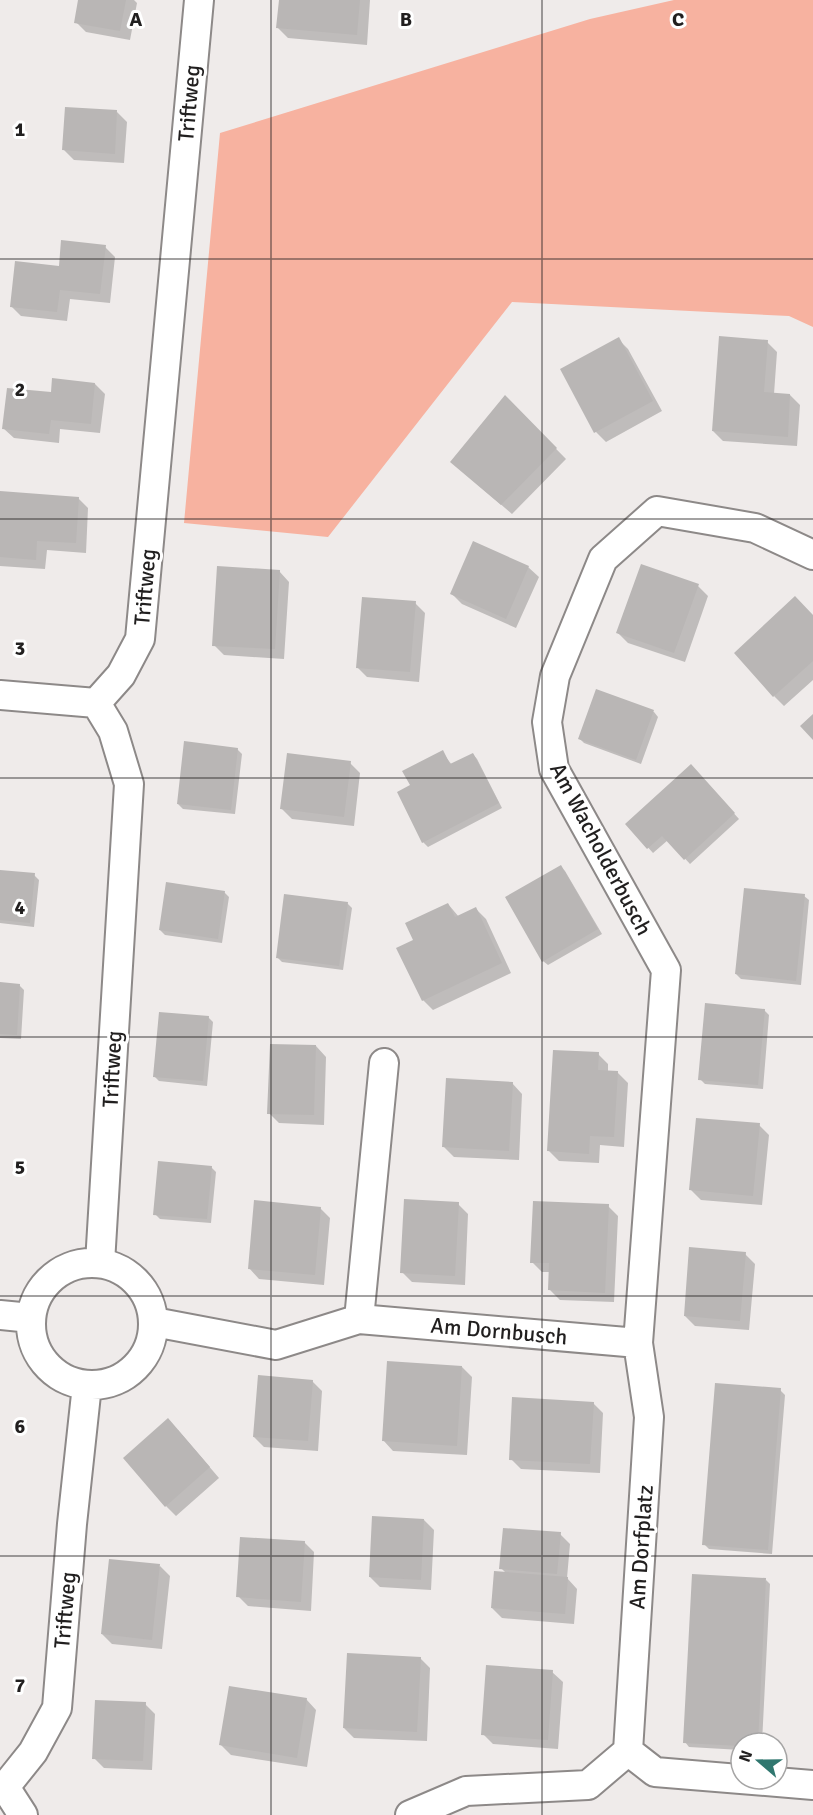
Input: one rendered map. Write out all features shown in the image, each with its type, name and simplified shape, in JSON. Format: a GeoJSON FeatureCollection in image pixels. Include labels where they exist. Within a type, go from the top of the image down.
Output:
{"type":"FeatureCollection","features":[{"type":"Feature","properties":{"kind":"street","name":"Triftweg"},"geometry":{"type":"LineString","coordinates":[[100,1263],[129,784],[113,730],[96,703],[121,675],[140,639],[199,0]]}},
{"type":"Feature","properties":{"kind":"street","name":"Am Wacholderbusch"},"geometry":{"type":"LineString","coordinates":[[638,1343],[666,970],[554,769],[547,722],[555,676],[603,559],[657,511],[754,528],[813,555]]}},
{"type":"Feature","properties":{"kind":"street"},"geometry":{"type":"LineString","coordinates":[[0,695],[96,703]]}},
{"type":"Feature","properties":{"kind":"street"},"geometry":{"type":"LineString","coordinates":[[359,1319],[384,1063]]}},
{"type":"Feature","properties":{"kind":"street"},"geometry":{"type":"LineString","coordinates":[[81,1263],[100,1263],[121,1269],[137,1282],[149,1300],[154,1322],[152,1339],[145,1355],[134,1368],[120,1378],[104,1384],[87,1385],[68,1381],[51,1371],[39,1355],[32,1337],[31,1318],[36,1299],[47,1282],[62,1270],[81,1263]]}},
{"type":"Feature","properties":{"kind":"street"},"geometry":{"type":"LineString","coordinates":[[0,1315],[31,1318]]}},
{"type":"Feature","properties":{"kind":"street","name":"Am Dornbusch"},"geometry":{"type":"LineString","coordinates":[[154,1322],[276,1345],[359,1319],[638,1343]]}},
{"type":"Feature","properties":{"kind":"street","name":"Am Dorfplatz"},"geometry":{"type":"LineString","coordinates":[[628,1750],[649,1417],[638,1343]]}},
{"type":"Feature","properties":{"kind":"street","name":"Triftweg"},"geometry":{"type":"LineString","coordinates":[[23,1815],[3,1786],[33,1752],[57,1708],[72,1524],[87,1385]]}},
{"type":"Feature","properties":{"kind":"street"},"geometry":{"type":"LineString","coordinates":[[410,1815],[466,1791],[588,1785],[628,1750],[655,1772],[813,1785]]}},
{"type":"Feature","properties":{"kind":"shaded area"},"geometry":{"type":"Polygon","coordinates":[[[674,0],[813,0],[813,327],[789,316],[512,302],[328,537],[184,523],[220,133],[590,19],[674,0]]]}},
{"type":"Feature","properties":{"kind":"building"},"geometry":{"type":"Polygon","coordinates":[[[78,0],[126,0],[120,31],[74,23],[78,0]]]}},
{"type":"Feature","properties":{"kind":"building"},"geometry":{"type":"Polygon","coordinates":[[[279,0],[360,0],[357,35],[276,28],[279,0]]]}},
{"type":"Feature","properties":{"kind":"building"},"geometry":{"type":"Polygon","coordinates":[[[65,107],[117,110],[115,154],[62,150],[65,107]]]}},
{"type":"Feature","properties":{"kind":"building"},"geometry":{"type":"Polygon","coordinates":[[[61,240],[106,245],[100,294],[60,290],[57,312],[10,307],[15,261],[59,266],[61,240]]]}},
{"type":"Feature","properties":{"kind":"building"},"geometry":{"type":"Polygon","coordinates":[[[719,336],[768,340],[764,392],[790,394],[788,437],[712,431],[719,336]]]}},
{"type":"Feature","properties":{"kind":"building"},"geometry":{"type":"Polygon","coordinates":[[[619,337],[653,401],[594,433],[560,369],[619,337]]]}},
{"type":"Feature","properties":{"kind":"building"},"geometry":{"type":"Polygon","coordinates":[[[52,378],[95,383],[91,424],[51,420],[49,434],[2,429],[7,388],[51,392],[52,378]]]}},
{"type":"Feature","properties":{"kind":"building"},"geometry":{"type":"Polygon","coordinates":[[[505,395],[557,448],[501,505],[450,462],[505,395]]]}},
{"type":"Feature","properties":{"kind":"building"},"geometry":{"type":"Polygon","coordinates":[[[0,491],[79,497],[76,543],[37,541],[36,560],[0,557],[0,491]]]}},
{"type":"Feature","properties":{"kind":"building"},"geometry":{"type":"Polygon","coordinates":[[[473,541],[529,566],[506,619],[450,594],[473,541]]]}},
{"type":"Feature","properties":{"kind":"building"},"geometry":{"type":"Polygon","coordinates":[[[641,564],[699,584],[674,653],[616,633],[641,564]]]}},
{"type":"Feature","properties":{"kind":"building"},"geometry":{"type":"Polygon","coordinates":[[[217,566],[280,570],[275,649],[212,646],[217,566]]]}},
{"type":"Feature","properties":{"kind":"building"},"geometry":{"type":"Polygon","coordinates":[[[795,596],[813,615],[813,661],[773,697],[734,653],[795,596]]]}},
{"type":"Feature","properties":{"kind":"building"},"geometry":{"type":"Polygon","coordinates":[[[362,597],[416,601],[410,672],[356,668],[362,597]]]}},
{"type":"Feature","properties":{"kind":"building"},"geometry":{"type":"Polygon","coordinates":[[[596,689],[654,710],[636,760],[578,739],[596,689]]]}},
{"type":"Feature","properties":{"kind":"building"},"geometry":{"type":"Polygon","coordinates":[[[813,714],[813,740],[800,726],[813,714]]]}},
{"type":"Feature","properties":{"kind":"building"},"geometry":{"type":"Polygon","coordinates":[[[184,741],[238,748],[231,810],[177,804],[184,741]]]}},
{"type":"Feature","properties":{"kind":"building"},"geometry":{"type":"Polygon","coordinates":[[[443,750],[450,764],[473,753],[499,803],[422,843],[397,792],[410,785],[402,771],[443,750]]]}},
{"type":"Feature","properties":{"kind":"building"},"geometry":{"type":"Polygon","coordinates":[[[287,753],[351,761],[344,817],[280,809],[287,753]]]}},
{"type":"Feature","properties":{"kind":"building"},"geometry":{"type":"Polygon","coordinates":[[[691,764],[735,813],[684,860],[662,836],[647,849],[625,824],[691,764]]]}},
{"type":"Feature","properties":{"kind":"building"},"geometry":{"type":"Polygon","coordinates":[[[561,865],[598,929],[542,962],[505,897],[561,865]]]}},
{"type":"Feature","properties":{"kind":"building"},"geometry":{"type":"Polygon","coordinates":[[[0,870],[35,873],[30,923],[0,920],[0,870]]]}},
{"type":"Feature","properties":{"kind":"building"},"geometry":{"type":"Polygon","coordinates":[[[166,882],[225,891],[218,939],[159,930],[166,882]]]}},
{"type":"Feature","properties":{"kind":"building"},"geometry":{"type":"Polygon","coordinates":[[[744,888],[805,894],[796,981],[735,974],[744,888]]]}},
{"type":"Feature","properties":{"kind":"building"},"geometry":{"type":"Polygon","coordinates":[[[284,894],[348,902],[339,966],[276,958],[284,894]]]}},
{"type":"Feature","properties":{"kind":"building"},"geometry":{"type":"Polygon","coordinates":[[[448,903],[455,917],[476,907],[502,963],[422,1001],[396,948],[413,940],[405,923],[448,903]]]}},
{"type":"Feature","properties":{"kind":"building"},"geometry":{"type":"Polygon","coordinates":[[[0,982],[20,984],[17,1035],[0,1034],[0,982]]]}},
{"type":"Feature","properties":{"kind":"building"},"geometry":{"type":"Polygon","coordinates":[[[705,1003],[765,1009],[758,1085],[698,1080],[705,1003]]]}},
{"type":"Feature","properties":{"kind":"building"},"geometry":{"type":"Polygon","coordinates":[[[159,1012],[209,1016],[203,1081],[153,1077],[159,1012]]]}},
{"type":"Feature","properties":{"kind":"building"},"geometry":{"type":"Polygon","coordinates":[[[270,1044],[316,1045],[314,1115],[267,1114],[270,1044]]]}},
{"type":"Feature","properties":{"kind":"building"},"geometry":{"type":"Polygon","coordinates":[[[553,1050],[599,1052],[598,1070],[618,1071],[614,1137],[590,1136],[589,1154],[547,1151],[553,1050]]]}},
{"type":"Feature","properties":{"kind":"building"},"geometry":{"type":"Polygon","coordinates":[[[446,1078],[513,1082],[509,1151],[442,1147],[446,1078]]]}},
{"type":"Feature","properties":{"kind":"building"},"geometry":{"type":"Polygon","coordinates":[[[696,1118],[760,1123],[753,1196],[689,1190],[696,1118]]]}},
{"type":"Feature","properties":{"kind":"building"},"geometry":{"type":"Polygon","coordinates":[[[158,1161],[212,1166],[207,1219],[153,1215],[158,1161]]]}},
{"type":"Feature","properties":{"kind":"building"},"geometry":{"type":"Polygon","coordinates":[[[404,1199],[459,1202],[455,1276],[400,1273],[404,1199]]]}},
{"type":"Feature","properties":{"kind":"building"},"geometry":{"type":"Polygon","coordinates":[[[254,1200],[321,1207],[315,1275],[248,1269],[254,1200]]]}},
{"type":"Feature","properties":{"kind":"building"},"geometry":{"type":"Polygon","coordinates":[[[533,1201],[609,1204],[605,1293],[548,1290],[549,1263],[530,1263],[533,1201]]]}},
{"type":"Feature","properties":{"kind":"building"},"geometry":{"type":"Polygon","coordinates":[[[689,1247],[746,1252],[740,1321],[684,1316],[689,1247]]]}},
{"type":"Feature","properties":{"kind":"building"},"geometry":{"type":"Polygon","coordinates":[[[387,1361],[462,1366],[457,1446],[382,1441],[387,1361]]]}},
{"type":"Feature","properties":{"kind":"building"},"geometry":{"type":"Polygon","coordinates":[[[258,1375],[313,1380],[308,1441],[253,1437],[258,1375]]]}},
{"type":"Feature","properties":{"kind":"building"},"geometry":{"type":"Polygon","coordinates":[[[715,1383],[781,1388],[768,1550],[702,1545],[715,1383]]]}},
{"type":"Feature","properties":{"kind":"building"},"geometry":{"type":"Polygon","coordinates":[[[512,1397],[594,1402],[590,1464],[509,1460],[512,1397]]]}},
{"type":"Feature","properties":{"kind":"building"},"geometry":{"type":"Polygon","coordinates":[[[168,1418],[210,1467],[165,1507],[123,1458],[168,1418]]]}},
{"type":"Feature","properties":{"kind":"building"},"geometry":{"type":"Polygon","coordinates":[[[372,1516],[424,1519],[421,1580],[369,1577],[372,1516]]]}},
{"type":"Feature","properties":{"kind":"building"},"geometry":{"type":"Polygon","coordinates":[[[503,1528],[561,1532],[557,1574],[499,1569],[503,1528]]]}},
{"type":"Feature","properties":{"kind":"building"},"geometry":{"type":"Polygon","coordinates":[[[240,1537],[305,1541],[301,1602],[236,1597],[240,1537]]]}},
{"type":"Feature","properties":{"kind":"building"},"geometry":{"type":"Polygon","coordinates":[[[109,1559],[160,1564],[152,1640],[101,1634],[109,1559]]]}},
{"type":"Feature","properties":{"kind":"building"},"geometry":{"type":"Polygon","coordinates":[[[494,1571],[568,1577],[565,1614],[491,1608],[494,1571]]]}},
{"type":"Feature","properties":{"kind":"building"},"geometry":{"type":"Polygon","coordinates":[[[692,1574],[766,1578],[759,1731],[729,1731],[729,1745],[683,1743],[692,1574]]]}},
{"type":"Feature","properties":{"kind":"building"},"geometry":{"type":"Polygon","coordinates":[[[347,1653],[421,1657],[417,1732],[343,1728],[347,1653]]]}},
{"type":"Feature","properties":{"kind":"building"},"geometry":{"type":"Polygon","coordinates":[[[486,1665],[553,1670],[548,1740],[481,1735],[486,1665]]]}},
{"type":"Feature","properties":{"kind":"building"},"geometry":{"type":"Polygon","coordinates":[[[229,1686],[307,1698],[297,1758],[219,1745],[229,1686]]]}},
{"type":"Feature","properties":{"kind":"building"},"geometry":{"type":"Polygon","coordinates":[[[95,1700],[146,1702],[143,1761],[92,1759],[95,1700]]]}}]}
